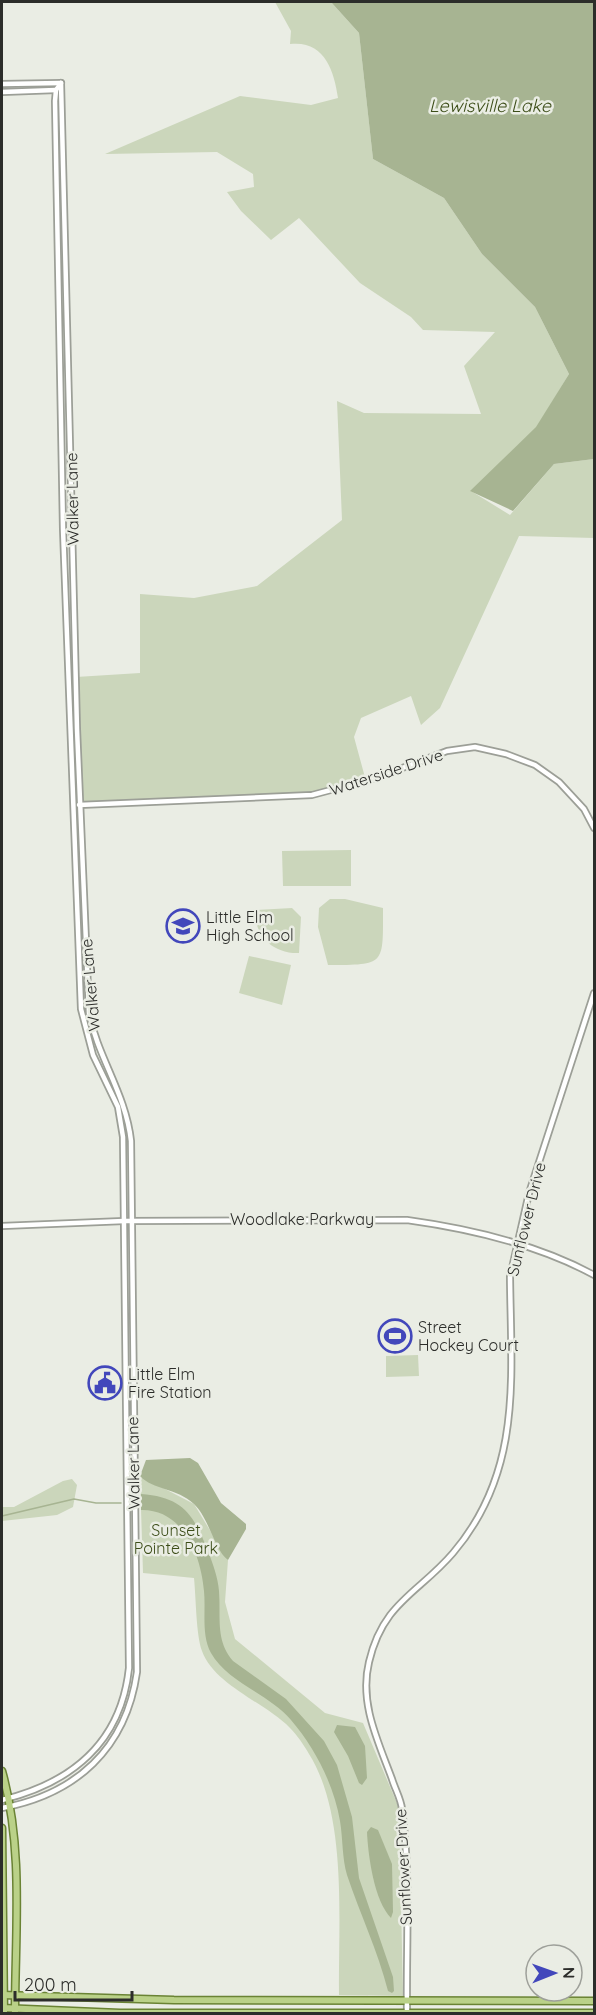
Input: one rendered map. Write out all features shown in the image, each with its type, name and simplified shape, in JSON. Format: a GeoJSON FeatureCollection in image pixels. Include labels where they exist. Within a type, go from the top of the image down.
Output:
{"type":"FeatureCollection","features":[{"type":"Feature","properties":{"kind":"main road"},"geometry":{"type":"LineString","coordinates":[[2,1771],[11,1806],[16,1856],[15,2011]]}},
{"type":"Feature","properties":{"kind":"main road"},"geometry":{"type":"LineString","coordinates":[[2,1828],[3,2010],[175,2013],[594,2013]]}},
{"type":"Feature","properties":{"kind":"main road"},"geometry":{"type":"LineString","coordinates":[[4,1897],[16,1898]]}},
{"type":"Feature","properties":{"kind":"main road"},"geometry":{"type":"LineString","coordinates":[[3,1995],[174,2000],[594,2001]]}},
{"type":"Feature","properties":{"kind":"main road"},"geometry":{"type":"LineString","coordinates":[[174,2000],[175,2013]]}},
{"type":"Feature","properties":{"kind":"street"},"geometry":{"type":"LineString","coordinates":[[2,84],[61,83]]}},
{"type":"Feature","properties":{"kind":"street"},"geometry":{"type":"LineString","coordinates":[[2,92],[56,90],[61,83]]}},
{"type":"Feature","properties":{"kind":"street","name":"Walker Lane"},"geometry":{"type":"LineString","coordinates":[[2,1800],[48,1785],[77,1767],[108,1732],[119,1710],[128,1680],[123,1137],[118,1107],[93,1054],[81,1013],[76,677],[61,83]]}},
{"type":"Feature","properties":{"kind":"street","name":"Walker Lane"},"geometry":{"type":"LineString","coordinates":[[2,1808],[56,1791],[95,1763],[118,1730],[135,1688],[138,1656],[131,1141],[127,1114],[94,1036],[89,1013],[77,805],[70,729],[56,90]]}},
{"type":"Feature","properties":{"kind":"street"},"geometry":{"type":"LineString","coordinates":[[46,91],[55,101]]}},
{"type":"Feature","properties":{"kind":"street"},"geometry":{"type":"LineString","coordinates":[[63,239],[67,270]]}},
{"type":"Feature","properties":{"kind":"street"},"geometry":{"type":"LineString","coordinates":[[59,307],[63,347]]}},
{"type":"Feature","properties":{"kind":"street"},"geometry":{"type":"LineString","coordinates":[[61,378],[71,452]]}},
{"type":"Feature","properties":{"kind":"street"},"geometry":{"type":"LineString","coordinates":[[69,530],[73,566]]}},
{"type":"Feature","properties":{"kind":"street"},"geometry":{"type":"LineString","coordinates":[[66,610],[76,677]]}},
{"type":"Feature","properties":{"kind":"street"},"geometry":{"type":"LineString","coordinates":[[70,729],[77,729]]}},
{"type":"Feature","properties":{"kind":"street","name":"Waterside Drive"},"geometry":{"type":"LineString","coordinates":[[77,805],[312,795],[376,778],[447,751],[475,747],[506,754],[535,765],[559,782],[584,810],[594,828]]}},
{"type":"Feature","properties":{"kind":"street","name":"Sunflower Drive"},"geometry":{"type":"LineString","coordinates":[[407,2013],[402,1808],[373,1727],[365,1695],[369,1662],[377,1636],[390,1614],[406,1595],[452,1554],[476,1523],[493,1489],[510,1425],[510,1277],[529,1193],[594,993]]}},
{"type":"Feature","properties":{"kind":"street","name":"Woodlake Parkway"},"geometry":{"type":"LineString","coordinates":[[2,1226],[124,1221],[387,1219],[446,1226],[518,1244],[594,1275]]}},
{"type":"Feature","properties":{"kind":"green space"},"geometry":{"type":"Polygon","coordinates":[[[275,2],[331,2],[359,33],[373,159],[444,198],[482,254],[535,307],[569,374],[537,427],[471,491],[510,515],[554,464],[594,459],[594,538],[519,536],[440,708],[421,725],[411,696],[361,718],[354,737],[366,781],[305,796],[80,805],[76,677],[140,673],[140,594],[194,598],[257,586],[342,520],[337,401],[364,413],[481,414],[464,366],[495,332],[423,330],[411,317],[360,283],[299,218],[271,240],[241,211],[227,192],[254,187],[253,174],[217,152],[105,154],[240,96],[311,105],[338,98],[334,77],[325,59],[311,47],[290,44],[291,31],[275,2]]]}},
{"type":"Feature","properties":{"kind":"green space"},"geometry":{"type":"Polygon","coordinates":[[[351,850],[351,886],[283,886],[282,851],[351,850]]]}},
{"type":"Feature","properties":{"kind":"green space"},"geometry":{"type":"Polygon","coordinates":[[[330,899],[345,899],[383,908],[383,941],[377,958],[361,964],[328,965],[318,927],[319,908],[330,899]]]}},
{"type":"Feature","properties":{"kind":"green space"},"geometry":{"type":"Polygon","coordinates":[[[292,908],[301,917],[299,953],[281,950],[267,942],[258,928],[256,919],[256,910],[292,908]]]}},
{"type":"Feature","properties":{"kind":"green space"},"geometry":{"type":"Polygon","coordinates":[[[249,956],[291,965],[282,1005],[239,993],[249,956]]]}},
{"type":"Feature","properties":{"kind":"green space"},"geometry":{"type":"Polygon","coordinates":[[[418,1355],[419,1376],[386,1377],[386,1356],[418,1355]]]}},
{"type":"Feature","properties":{"kind":"green space","name":"Sunset Pointe Park"},"geometry":{"type":"Polygon","coordinates":[[[140,1476],[194,1504],[228,1560],[225,1602],[235,1639],[325,1713],[363,1723],[399,1808],[403,1996],[339,1995],[338,1871],[330,1808],[321,1779],[307,1751],[290,1728],[229,1684],[208,1663],[198,1636],[194,1578],[143,1573],[140,1476]]]}},
{"type":"Feature","properties":{"kind":"green space"},"geometry":{"type":"Polygon","coordinates":[[[72,1479],[77,1485],[73,1507],[57,1515],[2,1521],[2,1507],[14,1507],[63,1481],[72,1479]]]}},
{"type":"Feature","properties":{"kind":"water","name":"Lewisville Lake"},"geometry":{"type":"Polygon","coordinates":[[[331,2],[594,2],[594,459],[554,464],[513,511],[470,491],[536,427],[569,374],[535,307],[482,254],[444,198],[373,159],[359,33],[331,2]]]}},
{"type":"Feature","properties":{"kind":"water"},"geometry":{"type":"Polygon","coordinates":[[[190,1458],[198,1463],[221,1503],[246,1524],[246,1529],[228,1560],[223,1556],[204,1517],[194,1504],[180,1495],[145,1481],[140,1476],[146,1460],[190,1458]]]}},
{"type":"Feature","properties":{"kind":"water"},"geometry":{"type":"Polygon","coordinates":[[[141,1494],[167,1499],[185,1510],[192,1518],[203,1538],[216,1576],[221,1636],[227,1653],[233,1661],[286,1699],[324,1741],[337,1765],[352,1817],[359,1878],[393,1977],[394,1991],[392,1993],[388,1991],[347,1875],[337,1807],[322,1768],[308,1743],[291,1720],[227,1672],[211,1653],[205,1631],[202,1577],[194,1549],[179,1526],[168,1517],[156,1512],[141,1510],[141,1494]]]}},
{"type":"Feature","properties":{"kind":"water"},"geometry":{"type":"Polygon","coordinates":[[[337,1725],[355,1727],[365,1746],[367,1778],[362,1785],[334,1732],[337,1725]]]}},
{"type":"Feature","properties":{"kind":"water"},"geometry":{"type":"Polygon","coordinates":[[[371,1827],[378,1830],[392,1864],[393,1912],[391,1918],[380,1901],[373,1877],[367,1832],[371,1827]]]}},
{"type":"Feature","properties":{"kind":"waterway"},"geometry":{"type":"LineString","coordinates":[[2,1516],[74,1499],[96,1503],[121,1503]]}},
{"type":"Feature","properties":{"kind":"place","name":"Little Elm High School"},"geometry":{"type":"Point","coordinates":[183,926]}},
{"type":"Feature","properties":{"kind":"place","name":"Street Hockey Court"},"geometry":{"type":"Point","coordinates":[395,1336]}},
{"type":"Feature","properties":{"kind":"place","name":"Little Elm Fire Station"},"geometry":{"type":"Point","coordinates":[105,1383]}}]}
